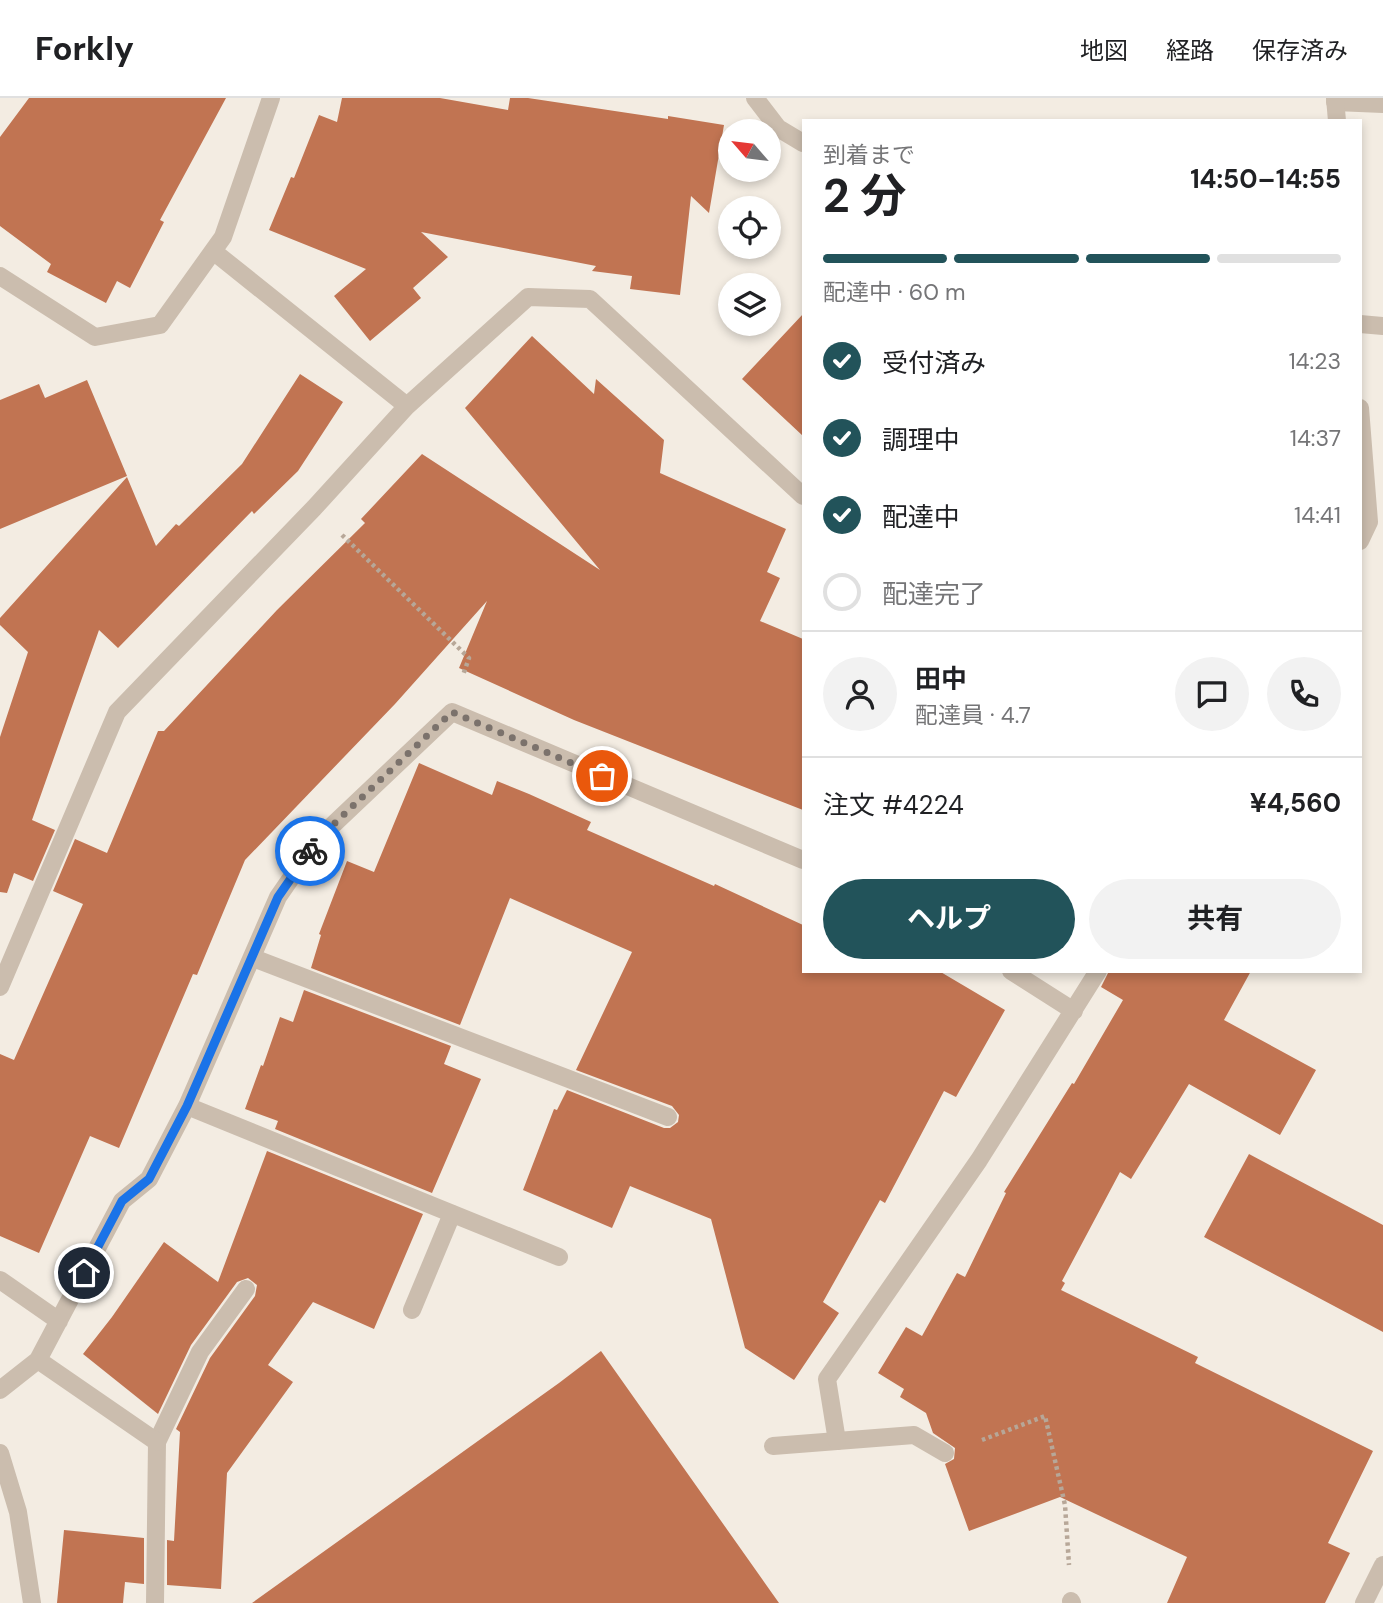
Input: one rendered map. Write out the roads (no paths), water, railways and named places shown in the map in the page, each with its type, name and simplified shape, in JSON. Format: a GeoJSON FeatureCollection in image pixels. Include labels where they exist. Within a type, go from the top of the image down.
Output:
{"type":"FeatureCollection","features":[{"type":"Feature","properties":{"kind":"street"},"geometry":{"type":"LineString","coordinates":[[0,276],[95,337],[160,325],[223,237],[271,98]]}},
{"type":"Feature","properties":{"kind":"street"},"geometry":{"type":"LineString","coordinates":[[755,98],[778,128],[802,143]]}},
{"type":"Feature","properties":{"kind":"street"},"geometry":{"type":"LineString","coordinates":[[1337,119],[1335,100],[1383,104]]}},
{"type":"Feature","properties":{"kind":"street"},"geometry":{"type":"LineString","coordinates":[[213,251],[407,406]]}},
{"type":"Feature","properties":{"kind":"street"},"geometry":{"type":"LineString","coordinates":[[1,979],[117,712],[314,508],[407,406],[528,297],[590,299],[802,495]]}},
{"type":"Feature","properties":{"kind":"street"},"geometry":{"type":"LineString","coordinates":[[1362,324],[1383,326]]}},
{"type":"Feature","properties":{"kind":"street"},"geometry":{"type":"LineString","coordinates":[[1362,433],[1369,522],[1362,537]]}},
{"type":"Feature","properties":{"kind":"street"},"geometry":{"type":"LineString","coordinates":[[0,1390],[38,1360],[122,1201],[149,1179],[187,1106],[278,897],[318,839],[452,712],[802,860]]}},
{"type":"Feature","properties":{"kind":"street"},"geometry":{"type":"LineString","coordinates":[[253,958],[668,1117]]}},
{"type":"Feature","properties":{"kind":"street"},"geometry":{"type":"LineString","coordinates":[[1014,973],[1074,1011]]}},
{"type":"Feature","properties":{"kind":"street"},"geometry":{"type":"LineString","coordinates":[[837,1441],[827,1379],[979,1160],[1097,973]]}},
{"type":"Feature","properties":{"kind":"street"},"geometry":{"type":"LineString","coordinates":[[187,1106],[559,1257]]}},
{"type":"Feature","properties":{"kind":"street"},"geometry":{"type":"LineString","coordinates":[[412,1310],[452,1214]]}},
{"type":"Feature","properties":{"kind":"street"},"geometry":{"type":"LineString","coordinates":[[0,1280],[59,1321]]}},
{"type":"Feature","properties":{"kind":"street"},"geometry":{"type":"LineString","coordinates":[[155,1603],[157,1442],[200,1352],[246,1289]]}},
{"type":"Feature","properties":{"kind":"street"},"geometry":{"type":"LineString","coordinates":[[38,1360],[157,1442]]}},
{"type":"Feature","properties":{"kind":"street"},"geometry":{"type":"LineString","coordinates":[[773,1446],[915,1435],[945,1454]]}},
{"type":"Feature","properties":{"kind":"street"},"geometry":{"type":"LineString","coordinates":[[0,1453],[18,1512],[32,1603]]}},
{"type":"Feature","properties":{"kind":"street"},"geometry":{"type":"LineString","coordinates":[[1364,1603],[1383,1565]]}}]}
